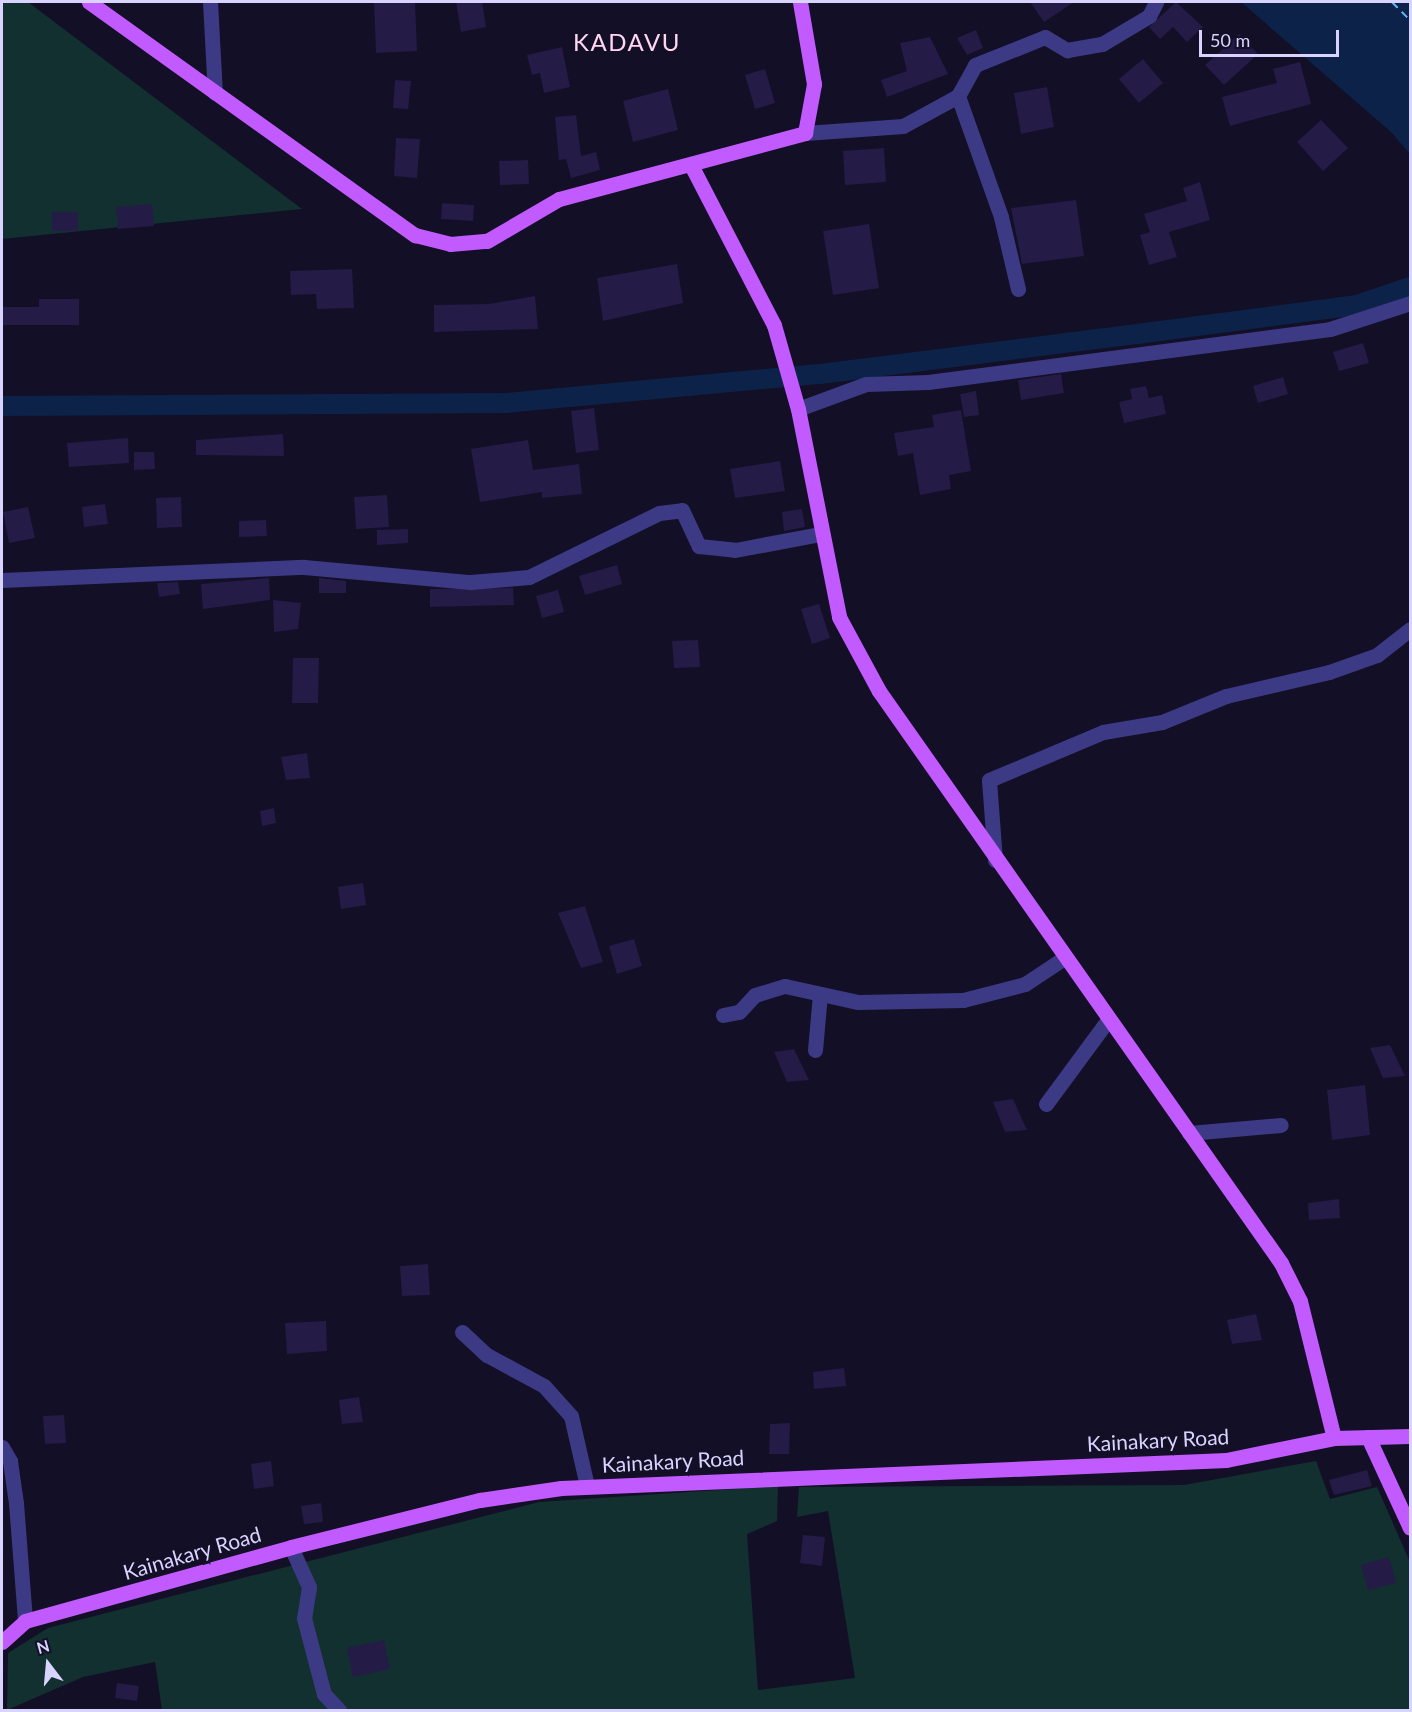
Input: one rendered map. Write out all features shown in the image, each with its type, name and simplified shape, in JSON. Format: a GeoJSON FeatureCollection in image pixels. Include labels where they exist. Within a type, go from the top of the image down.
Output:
{"type":"FeatureCollection","features":[{"type":"Feature","properties":{"kind":"main road"},"geometry":{"type":"LineString","coordinates":[[89,2],[415,236],[450,244],[488,241],[560,200],[805,133],[814,84],[800,2]]}},
{"type":"Feature","properties":{"kind":"main road"},"geometry":{"type":"LineString","coordinates":[[691,165],[774,325],[796,402],[820,534],[839,617],[879,692],[995,860],[1281,1263],[1300,1301],[1334,1438]]}},
{"type":"Feature","properties":{"kind":"main road","name":"Kainakary Road"},"geometry":{"type":"LineString","coordinates":[[2,1642],[25,1621],[291,1547],[480,1500],[586,1486],[1226,1460],[1334,1438],[1410,1436]]}},
{"type":"Feature","properties":{"kind":"main road"},"geometry":{"type":"LineString","coordinates":[[1368,1437],[1410,1528]]}},
{"type":"Feature","properties":{"kind":"street"},"geometry":{"type":"LineString","coordinates":[[210,2],[215,93]]}},
{"type":"Feature","properties":{"kind":"street"},"geometry":{"type":"LineString","coordinates":[[805,133],[903,126],[958,96],[975,65],[1045,37],[1067,50],[1102,44],[1149,16],[1156,2]]}},
{"type":"Feature","properties":{"kind":"street"},"geometry":{"type":"LineString","coordinates":[[958,96],[1000,217],[1018,289]]}},
{"type":"Feature","properties":{"kind":"street"},"geometry":{"type":"LineString","coordinates":[[796,402],[866,384],[928,382],[1330,329],[1410,303]]}},
{"type":"Feature","properties":{"kind":"street"},"geometry":{"type":"LineString","coordinates":[[2,580],[304,567],[470,582],[529,577],[659,513],[682,510],[699,546],[735,550],[820,534]]}},
{"type":"Feature","properties":{"kind":"street"},"geometry":{"type":"LineString","coordinates":[[995,860],[989,780],[1103,732],[1162,722],[1226,696],[1339,668],[1377,655],[1410,628]]}},
{"type":"Feature","properties":{"kind":"street"},"geometry":{"type":"LineString","coordinates":[[723,1015],[740,1012],[755,995],[774,988],[798,986],[820,994],[858,1002],[963,1000],[1025,984],[1064,958]]}},
{"type":"Feature","properties":{"kind":"street"},"geometry":{"type":"LineString","coordinates":[[815,1050],[820,994]]}},
{"type":"Feature","properties":{"kind":"street"},"geometry":{"type":"LineString","coordinates":[[1046,1104],[1108,1020]]}},
{"type":"Feature","properties":{"kind":"street"},"geometry":{"type":"LineString","coordinates":[[1189,1133],[1281,1125]]}},
{"type":"Feature","properties":{"kind":"street"},"geometry":{"type":"LineString","coordinates":[[462,1332],[487,1355],[544,1386],[571,1416],[586,1486]]}},
{"type":"Feature","properties":{"kind":"street"},"geometry":{"type":"LineString","coordinates":[[2,1447],[10,1461],[16,1503],[25,1621]]}},
{"type":"Feature","properties":{"kind":"street"},"geometry":{"type":"LineString","coordinates":[[291,1547],[309,1587],[304,1618],[324,1694],[339,1710]]}},
{"type":"Feature","properties":{"kind":"green space"},"geometry":{"type":"Polygon","coordinates":[[[2,2],[28,2],[302,209],[2,239],[2,2]]]}},
{"type":"Feature","properties":{"kind":"green space"},"geometry":{"type":"Polygon","coordinates":[[[1316,1461],[1330,1499],[1377,1487],[1410,1562],[1410,1710],[162,1710],[155,1662],[83,1677],[7,1710],[8,1653],[48,1628],[539,1502],[778,1486],[777,1521],[747,1534],[758,1690],[855,1678],[828,1511],[797,1517],[799,1487],[1184,1485],[1316,1461]]]}},
{"type":"Feature","properties":{"kind":"water"},"geometry":{"type":"Polygon","coordinates":[[[1241,2],[1410,2],[1410,154],[1391,132],[1241,2]]]}},
{"type":"Feature","properties":{"kind":"building"},"geometry":{"type":"Polygon","coordinates":[[[374,2],[415,2],[417,51],[376,53],[374,2]]]}},
{"type":"Feature","properties":{"kind":"building"},"geometry":{"type":"Polygon","coordinates":[[[456,2],[482,2],[486,27],[461,32],[456,2]]]}},
{"type":"Feature","properties":{"kind":"building"},"geometry":{"type":"Polygon","coordinates":[[[1030,2],[1074,2],[1044,22],[1030,2]]]}},
{"type":"Feature","properties":{"kind":"building"},"geometry":{"type":"Polygon","coordinates":[[[1176,2],[1203,27],[1187,42],[1173,27],[1160,39],[1149,27],[1176,2]]]}},
{"type":"Feature","properties":{"kind":"building"},"geometry":{"type":"Polygon","coordinates":[[[976,30],[983,48],[967,55],[957,38],[976,30]]]}},
{"type":"Feature","properties":{"kind":"building"},"geometry":{"type":"Polygon","coordinates":[[[1239,34],[1258,54],[1224,85],[1205,65],[1239,34]]]}},
{"type":"Feature","properties":{"kind":"building"},"geometry":{"type":"Polygon","coordinates":[[[930,37],[948,74],[887,97],[881,80],[907,71],[900,43],[930,37]]]}},
{"type":"Feature","properties":{"kind":"building"},"geometry":{"type":"Polygon","coordinates":[[[562,47],[570,87],[544,93],[540,73],[532,75],[527,55],[562,47]]]}},
{"type":"Feature","properties":{"kind":"building"},"geometry":{"type":"Polygon","coordinates":[[[1143,59],[1163,83],[1139,103],[1119,79],[1143,59]]]}},
{"type":"Feature","properties":{"kind":"building"},"geometry":{"type":"Polygon","coordinates":[[[1300,62],[1311,104],[1230,126],[1222,97],[1277,83],[1273,69],[1300,62]]]}},
{"type":"Feature","properties":{"kind":"building"},"geometry":{"type":"Polygon","coordinates":[[[765,69],[775,103],[755,109],[745,75],[765,69]]]}},
{"type":"Feature","properties":{"kind":"building"},"geometry":{"type":"Polygon","coordinates":[[[395,80],[411,81],[408,109],[393,108],[395,80]]]}},
{"type":"Feature","properties":{"kind":"building"},"geometry":{"type":"Polygon","coordinates":[[[1047,87],[1054,127],[1021,134],[1014,93],[1047,87]]]}},
{"type":"Feature","properties":{"kind":"building"},"geometry":{"type":"Polygon","coordinates":[[[668,89],[678,130],[633,142],[623,101],[668,89]]]}},
{"type":"Feature","properties":{"kind":"building"},"geometry":{"type":"Polygon","coordinates":[[[576,115],[581,156],[596,152],[600,170],[571,178],[566,159],[559,160],[555,117],[576,115]]]}},
{"type":"Feature","properties":{"kind":"building"},"geometry":{"type":"Polygon","coordinates":[[[1321,120],[1348,148],[1323,171],[1297,142],[1321,120]]]}},
{"type":"Feature","properties":{"kind":"building"},"geometry":{"type":"Polygon","coordinates":[[[396,138],[420,139],[417,178],[394,176],[396,138]]]}},
{"type":"Feature","properties":{"kind":"building"},"geometry":{"type":"Polygon","coordinates":[[[884,148],[886,182],[845,185],[843,151],[884,148]]]}},
{"type":"Feature","properties":{"kind":"building"},"geometry":{"type":"Polygon","coordinates":[[[528,160],[529,184],[500,185],[499,161],[528,160]]]}},
{"type":"Feature","properties":{"kind":"building"},"geometry":{"type":"Polygon","coordinates":[[[1200,182],[1210,220],[1169,232],[1177,257],[1149,265],[1140,235],[1150,232],[1144,214],[1187,201],[1183,188],[1200,182]]]}},
{"type":"Feature","properties":{"kind":"building"},"geometry":{"type":"Polygon","coordinates":[[[1076,200],[1084,256],[1022,264],[1011,208],[1076,200]]]}},
{"type":"Feature","properties":{"kind":"building"},"geometry":{"type":"Polygon","coordinates":[[[442,203],[474,205],[473,221],[441,219],[442,203]]]}},
{"type":"Feature","properties":{"kind":"building"},"geometry":{"type":"Polygon","coordinates":[[[152,204],[154,226],[118,229],[116,207],[152,204]]]}},
{"type":"Feature","properties":{"kind":"building"},"geometry":{"type":"Polygon","coordinates":[[[52,212],[78,212],[78,231],[52,231],[52,212]]]}},
{"type":"Feature","properties":{"kind":"building"},"geometry":{"type":"Polygon","coordinates":[[[869,224],[879,288],[833,295],[823,231],[869,224]]]}},
{"type":"Feature","properties":{"kind":"building"},"geometry":{"type":"Polygon","coordinates":[[[677,264],[683,303],[603,321],[597,278],[677,264]]]}},
{"type":"Feature","properties":{"kind":"building"},"geometry":{"type":"Polygon","coordinates":[[[352,269],[354,308],[317,309],[316,294],[291,295],[290,271],[352,269]]]}},
{"type":"Feature","properties":{"kind":"building"},"geometry":{"type":"Polygon","coordinates":[[[535,296],[538,329],[434,332],[434,305],[489,304],[535,296]]]}},
{"type":"Feature","properties":{"kind":"building"},"geometry":{"type":"Polygon","coordinates":[[[39,299],[79,299],[79,325],[2,325],[2,307],[39,307],[39,299]]]}},
{"type":"Feature","properties":{"kind":"building"},"geometry":{"type":"Polygon","coordinates":[[[1363,343],[1369,363],[1339,371],[1333,352],[1363,343]]]}},
{"type":"Feature","properties":{"kind":"building"},"geometry":{"type":"Polygon","coordinates":[[[1061,374],[1064,393],[1021,400],[1018,380],[1061,374]]]}},
{"type":"Feature","properties":{"kind":"building"},"geometry":{"type":"Polygon","coordinates":[[[1283,377],[1288,394],[1258,403],[1253,386],[1283,377]]]}},
{"type":"Feature","properties":{"kind":"building"},"geometry":{"type":"Polygon","coordinates":[[[1146,386],[1149,398],[1162,395],[1166,414],[1124,423],[1119,402],[1132,399],[1130,389],[1146,386]]]}},
{"type":"Feature","properties":{"kind":"building"},"geometry":{"type":"Polygon","coordinates":[[[976,391],[979,415],[964,417],[960,394],[976,391]]]}},
{"type":"Feature","properties":{"kind":"building"},"geometry":{"type":"Polygon","coordinates":[[[594,408],[599,450],[576,453],[571,411],[594,408]]]}},
{"type":"Feature","properties":{"kind":"building"},"geometry":{"type":"Polygon","coordinates":[[[961,410],[971,471],[949,475],[951,489],[920,495],[913,453],[898,456],[894,433],[934,427],[932,415],[961,410]]]}},
{"type":"Feature","properties":{"kind":"building"},"geometry":{"type":"Polygon","coordinates":[[[283,434],[284,456],[196,455],[196,440],[283,434]]]}},
{"type":"Feature","properties":{"kind":"building"},"geometry":{"type":"Polygon","coordinates":[[[128,438],[129,463],[69,467],[67,443],[128,438]]]}},
{"type":"Feature","properties":{"kind":"building"},"geometry":{"type":"Polygon","coordinates":[[[528,440],[533,470],[579,464],[582,494],[542,498],[542,492],[480,502],[471,449],[528,440]]]}},
{"type":"Feature","properties":{"kind":"building"},"geometry":{"type":"Polygon","coordinates":[[[134,452],[154,452],[155,469],[134,470],[134,452]]]}},
{"type":"Feature","properties":{"kind":"building"},"geometry":{"type":"Polygon","coordinates":[[[780,461],[785,491],[735,498],[730,469],[780,461]]]}},
{"type":"Feature","properties":{"kind":"building"},"geometry":{"type":"Polygon","coordinates":[[[387,495],[389,527],[356,529],[354,497],[387,495]]]}},
{"type":"Feature","properties":{"kind":"building"},"geometry":{"type":"Polygon","coordinates":[[[181,497],[182,527],[157,528],[156,498],[181,497]]]}},
{"type":"Feature","properties":{"kind":"building"},"geometry":{"type":"Polygon","coordinates":[[[105,504],[108,524],[84,527],[82,507],[105,504]]]}},
{"type":"Feature","properties":{"kind":"building"},"geometry":{"type":"Polygon","coordinates":[[[28,507],[35,538],[9,543],[3,512],[28,507]]]}},
{"type":"Feature","properties":{"kind":"building"},"geometry":{"type":"Polygon","coordinates":[[[802,509],[805,527],[784,531],[782,512],[802,509]]]}},
{"type":"Feature","properties":{"kind":"building"},"geometry":{"type":"Polygon","coordinates":[[[266,520],[267,536],[239,537],[239,521],[266,520]]]}},
{"type":"Feature","properties":{"kind":"building"},"geometry":{"type":"Polygon","coordinates":[[[408,529],[408,543],[377,545],[377,530],[408,529]]]}},
{"type":"Feature","properties":{"kind":"building"},"geometry":{"type":"Polygon","coordinates":[[[617,565],[622,584],[585,595],[579,576],[617,565]]]}},
{"type":"Feature","properties":{"kind":"building"},"geometry":{"type":"Polygon","coordinates":[[[269,578],[270,600],[203,609],[201,584],[269,578]]]}},
{"type":"Feature","properties":{"kind":"building"},"geometry":{"type":"Polygon","coordinates":[[[319,578],[346,581],[346,593],[319,593],[319,578]]]}},
{"type":"Feature","properties":{"kind":"building"},"geometry":{"type":"Polygon","coordinates":[[[178,582],[180,594],[159,597],[157,583],[178,582]]]}},
{"type":"Feature","properties":{"kind":"building"},"geometry":{"type":"Polygon","coordinates":[[[513,588],[514,605],[430,607],[430,589],[513,588]]]}},
{"type":"Feature","properties":{"kind":"building"},"geometry":{"type":"Polygon","coordinates":[[[558,590],[564,612],[542,618],[536,596],[558,590]]]}},
{"type":"Feature","properties":{"kind":"building"},"geometry":{"type":"Polygon","coordinates":[[[273,600],[301,603],[298,629],[274,632],[273,600]]]}},
{"type":"Feature","properties":{"kind":"building"},"geometry":{"type":"Polygon","coordinates":[[[819,604],[830,638],[812,644],[801,609],[819,604]]]}},
{"type":"Feature","properties":{"kind":"building"},"geometry":{"type":"Polygon","coordinates":[[[698,640],[700,667],[674,668],[672,641],[698,640]]]}},
{"type":"Feature","properties":{"kind":"building"},"geometry":{"type":"Polygon","coordinates":[[[293,658],[319,658],[318,703],[292,703],[293,658]]]}},
{"type":"Feature","properties":{"kind":"building"},"geometry":{"type":"Polygon","coordinates":[[[307,753],[310,778],[286,780],[281,757],[307,753]]]}},
{"type":"Feature","properties":{"kind":"building"},"geometry":{"type":"Polygon","coordinates":[[[274,808],[276,823],[262,826],[260,811],[274,808]]]}},
{"type":"Feature","properties":{"kind":"building"},"geometry":{"type":"Polygon","coordinates":[[[363,883],[366,905],[341,909],[338,887],[363,883]]]}},
{"type":"Feature","properties":{"kind":"building"},"geometry":{"type":"Polygon","coordinates":[[[585,906],[603,962],[581,968],[558,913],[585,906]]]}},
{"type":"Feature","properties":{"kind":"building"},"geometry":{"type":"Polygon","coordinates":[[[634,939],[642,966],[617,974],[609,946],[634,939]]]}},
{"type":"Feature","properties":{"kind":"building"},"geometry":{"type":"Polygon","coordinates":[[[1390,1045],[1405,1076],[1383,1078],[1370,1048],[1390,1045]]]}},
{"type":"Feature","properties":{"kind":"building"},"geometry":{"type":"Polygon","coordinates":[[[794,1049],[809,1080],[787,1082],[774,1052],[794,1049]]]}},
{"type":"Feature","properties":{"kind":"building"},"geometry":{"type":"Polygon","coordinates":[[[1365,1085],[1370,1135],[1332,1140],[1327,1090],[1365,1085]]]}},
{"type":"Feature","properties":{"kind":"building"},"geometry":{"type":"Polygon","coordinates":[[[1013,1099],[1027,1130],[1005,1132],[993,1102],[1013,1099]]]}},
{"type":"Feature","properties":{"kind":"building"},"geometry":{"type":"Polygon","coordinates":[[[1339,1199],[1340,1218],[1309,1220],[1308,1203],[1339,1199]]]}},
{"type":"Feature","properties":{"kind":"building"},"geometry":{"type":"Polygon","coordinates":[[[428,1264],[430,1295],[402,1296],[400,1266],[428,1264]]]}},
{"type":"Feature","properties":{"kind":"building"},"geometry":{"type":"Polygon","coordinates":[[[1256,1314],[1262,1340],[1232,1344],[1227,1320],[1256,1314]]]}},
{"type":"Feature","properties":{"kind":"building"},"geometry":{"type":"Polygon","coordinates":[[[326,1321],[327,1351],[287,1354],[285,1323],[326,1321]]]}},
{"type":"Feature","properties":{"kind":"building"},"geometry":{"type":"Polygon","coordinates":[[[844,1368],[846,1386],[814,1389],[813,1372],[844,1368]]]}},
{"type":"Feature","properties":{"kind":"building"},"geometry":{"type":"Polygon","coordinates":[[[359,1397],[363,1422],[342,1424],[339,1400],[359,1397]]]}},
{"type":"Feature","properties":{"kind":"building"},"geometry":{"type":"Polygon","coordinates":[[[64,1415],[66,1443],[45,1444],[43,1416],[64,1415]]]}},
{"type":"Feature","properties":{"kind":"building"},"geometry":{"type":"Polygon","coordinates":[[[790,1423],[789,1454],[769,1454],[770,1424],[790,1423]]]}},
{"type":"Feature","properties":{"kind":"building"},"geometry":{"type":"Polygon","coordinates":[[[271,1461],[274,1486],[254,1489],[251,1464],[271,1461]]]}},
{"type":"Feature","properties":{"kind":"building"},"geometry":{"type":"Polygon","coordinates":[[[1367,1470],[1372,1486],[1334,1495],[1329,1480],[1367,1470]]]}},
{"type":"Feature","properties":{"kind":"building"},"geometry":{"type":"Polygon","coordinates":[[[321,1503],[323,1522],[304,1524],[301,1506],[321,1503]]]}},
{"type":"Feature","properties":{"kind":"building"},"geometry":{"type":"Polygon","coordinates":[[[803,1535],[825,1537],[822,1566],[800,1563],[803,1535]]]}},
{"type":"Feature","properties":{"kind":"building"},"geometry":{"type":"Polygon","coordinates":[[[1389,1557],[1396,1583],[1368,1590],[1361,1565],[1389,1557]]]}},
{"type":"Feature","properties":{"kind":"building"},"geometry":{"type":"Polygon","coordinates":[[[384,1640],[390,1669],[353,1677],[347,1648],[384,1640]]]}},
{"type":"Feature","properties":{"kind":"building"},"geometry":{"type":"Polygon","coordinates":[[[117,1683],[139,1686],[137,1701],[115,1698],[117,1683]]]}},
{"type":"Feature","properties":{"kind":"waterway"},"geometry":{"type":"LineString","coordinates":[[2,406],[506,403],[820,374],[1137,334],[1357,305],[1410,287]]}},
{"type":"Feature","properties":{"kind":"ferry route"},"geometry":{"type":"LineString","coordinates":[[1392,2],[1410,20]]}},
{"type":"Feature","properties":{"kind":"district","name":"KADAVU"},"geometry":{"type":"Point","coordinates":[627,42]}}]}
